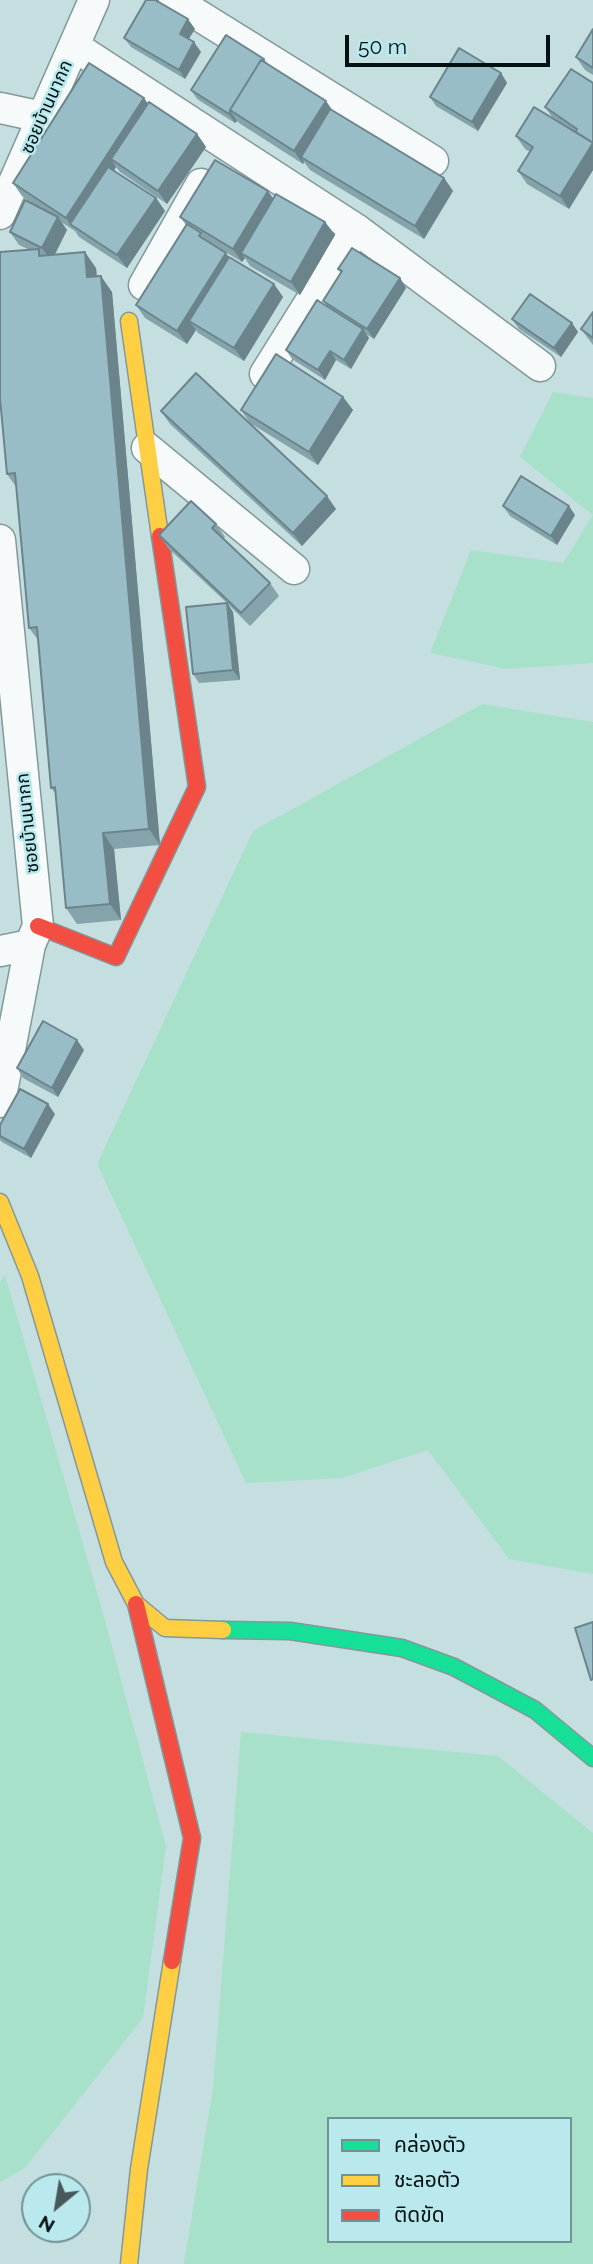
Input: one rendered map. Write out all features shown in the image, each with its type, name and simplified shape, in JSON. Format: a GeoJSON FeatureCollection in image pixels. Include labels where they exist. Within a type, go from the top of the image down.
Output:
{"type":"FeatureCollection","features":[{"type":"Feature","properties":{"kind":"street","name":"ซอยบ้านนากก"},"geometry":{"type":"LineString","coordinates":[[0,214],[94,0]]}},
{"type":"Feature","properties":{"kind":"street"},"geometry":{"type":"LineString","coordinates":[[174,0],[433,161]]}},
{"type":"Feature","properties":{"kind":"street"},"geometry":{"type":"LineString","coordinates":[[74,46],[356,229],[540,366]]}},
{"type":"Feature","properties":{"kind":"street"},"geometry":{"type":"LineString","coordinates":[[0,108],[42,117]]}},
{"type":"Feature","properties":{"kind":"street"},"geometry":{"type":"LineString","coordinates":[[144,285],[223,144]]}},
{"type":"Feature","properties":{"kind":"street"},"geometry":{"type":"LineString","coordinates":[[265,374],[356,229]]}},
{"type":"Feature","properties":{"kind":"street"},"geometry":{"type":"LineString","coordinates":[[0,951],[34,936],[116,957],[197,787],[129,321]]}},
{"type":"Feature","properties":{"kind":"street"},"geometry":{"type":"LineString","coordinates":[[148,448],[294,569]]}},
{"type":"Feature","properties":{"kind":"street","name":"ซอยบ้านนากก"},"geometry":{"type":"LineString","coordinates":[[0,540],[34,936],[0,1102]]}},
{"type":"Feature","properties":{"kind":"street"},"geometry":{"type":"LineString","coordinates":[[0,1202],[30,1276],[114,1562],[136,1604],[192,1838],[139,2169],[129,2264]]}},
{"type":"Feature","properties":{"kind":"street"},"geometry":{"type":"LineString","coordinates":[[136,1604],[165,1628],[290,1631],[402,1648],[454,1667],[535,1710],[593,1758]]}},
{"type":"Feature","properties":{"kind":"green space"},"geometry":{"type":"Polygon","coordinates":[[[553,392],[593,398],[593,515],[520,457],[553,392]]]}},
{"type":"Feature","properties":{"kind":"green space"},"geometry":{"type":"Polygon","coordinates":[[[593,515],[593,663],[507,669],[430,653],[471,550],[563,563],[593,515]]]}},
{"type":"Feature","properties":{"kind":"green space"},"geometry":{"type":"Polygon","coordinates":[[[482,704],[593,722],[593,1574],[509,1559],[428,1450],[342,1478],[246,1483],[97,1164],[253,831],[482,704]]]}},
{"type":"Feature","properties":{"kind":"green space"},"geometry":{"type":"Polygon","coordinates":[[[5,1275],[101,1606],[166,1846],[143,2018],[25,2168],[0,2182],[0,1282],[5,1275]]]}},
{"type":"Feature","properties":{"kind":"green space"},"geometry":{"type":"Polygon","coordinates":[[[241,1732],[498,1756],[593,1833],[593,2264],[184,2264],[213,2088],[241,1732]]]}},
{"type":"Feature","properties":{"kind":"building"},"geometry":{"type":"Polygon","coordinates":[[[146,0],[155,0],[188,19],[180,34],[194,42],[179,70],[124,38],[146,0]]]}},
{"type":"Feature","properties":{"kind":"building"},"geometry":{"type":"Polygon","coordinates":[[[593,29],[593,68],[576,57],[593,29]]]}},
{"type":"Feature","properties":{"kind":"building"},"geometry":{"type":"Polygon","coordinates":[[[226,35],[264,59],[229,114],[191,90],[226,35]]]}},
{"type":"Feature","properties":{"kind":"building"},"geometry":{"type":"Polygon","coordinates":[[[459,48],[501,73],[472,122],[430,97],[459,48]]]}},
{"type":"Feature","properties":{"kind":"building"},"geometry":{"type":"Polygon","coordinates":[[[261,60],[326,101],[294,151],[230,110],[261,60]]]}},
{"type":"Feature","properties":{"kind":"building"},"geometry":{"type":"Polygon","coordinates":[[[89,63],[144,98],[66,218],[13,183],[89,63]]]}},
{"type":"Feature","properties":{"kind":"building"},"geometry":{"type":"Polygon","coordinates":[[[571,69],[593,83],[593,143],[545,107],[571,69]]]}},
{"type":"Feature","properties":{"kind":"building"},"geometry":{"type":"Polygon","coordinates":[[[149,102],[197,134],[158,191],[111,159],[149,102]]]}},
{"type":"Feature","properties":{"kind":"building"},"geometry":{"type":"Polygon","coordinates":[[[534,107],[593,143],[560,196],[518,171],[533,147],[516,136],[534,107]]]}},
{"type":"Feature","properties":{"kind":"building"},"geometry":{"type":"Polygon","coordinates":[[[330,109],[444,178],[415,226],[301,157],[330,109]]]}},
{"type":"Feature","properties":{"kind":"building"},"geometry":{"type":"Polygon","coordinates":[[[215,160],[268,191],[233,249],[180,217],[215,160]]]}},
{"type":"Feature","properties":{"kind":"building"},"geometry":{"type":"Polygon","coordinates":[[[108,167],[156,198],[117,255],[70,224],[108,167]]]}},
{"type":"Feature","properties":{"kind":"building"},"geometry":{"type":"Polygon","coordinates":[[[276,194],[325,222],[291,282],[241,253],[276,194]]]}},
{"type":"Feature","properties":{"kind":"building"},"geometry":{"type":"Polygon","coordinates":[[[25,200],[58,217],[42,248],[10,232],[25,200]]]}},
{"type":"Feature","properties":{"kind":"building"},"geometry":{"type":"Polygon","coordinates":[[[187,224],[201,233],[199,236],[226,253],[177,331],[136,305],[187,224]]]}},
{"type":"Feature","properties":{"kind":"building"},"geometry":{"type":"Polygon","coordinates":[[[352,248],[400,278],[367,329],[323,301],[342,271],[338,269],[352,248]]]}},
{"type":"Feature","properties":{"kind":"building"},"geometry":{"type":"Polygon","coordinates":[[[39,249],[39,256],[85,252],[87,277],[101,276],[149,829],[103,833],[110,904],[66,908],[55,787],[51,788],[37,627],[29,628],[15,473],[7,474],[0,398],[0,252],[39,249]]]}},
{"type":"Feature","properties":{"kind":"building"},"geometry":{"type":"Polygon","coordinates":[[[229,257],[274,284],[234,348],[189,321],[229,257]]]}},
{"type":"Feature","properties":{"kind":"building"},"geometry":{"type":"Polygon","coordinates":[[[530,294],[572,323],[554,348],[512,319],[530,294]]]}},
{"type":"Feature","properties":{"kind":"building"},"geometry":{"type":"Polygon","coordinates":[[[317,300],[363,329],[344,360],[330,351],[318,370],[286,350],[317,300]]]}},
{"type":"Feature","properties":{"kind":"building"},"geometry":{"type":"Polygon","coordinates":[[[593,312],[593,338],[581,329],[593,312]]]}},
{"type":"Feature","properties":{"kind":"building"},"geometry":{"type":"Polygon","coordinates":[[[276,354],[343,397],[309,452],[241,410],[276,354]]]}},
{"type":"Feature","properties":{"kind":"building"},"geometry":{"type":"Polygon","coordinates":[[[196,373],[327,496],[293,533],[161,411],[196,373]]]}},
{"type":"Feature","properties":{"kind":"building"},"geometry":{"type":"Polygon","coordinates":[[[521,476],[569,506],[551,536],[503,506],[521,476]]]}},
{"type":"Feature","properties":{"kind":"building"},"geometry":{"type":"Polygon","coordinates":[[[191,501],[216,524],[212,528],[270,583],[241,613],[159,535],[191,501]]]}},
{"type":"Feature","properties":{"kind":"building"},"geometry":{"type":"Polygon","coordinates":[[[227,603],[233,670],[193,674],[186,607],[227,603]]]}},
{"type":"Feature","properties":{"kind":"building"},"geometry":{"type":"Polygon","coordinates":[[[43,1021],[77,1040],[52,1088],[17,1068],[43,1021]]]}},
{"type":"Feature","properties":{"kind":"building"},"geometry":{"type":"Polygon","coordinates":[[[20,1089],[48,1104],[24,1149],[0,1136],[0,1125],[20,1089]]]}},
{"type":"Feature","properties":{"kind":"building"},"geometry":{"type":"Polygon","coordinates":[[[593,1622],[593,1679],[591,1680],[575,1628],[593,1622]]]}},
{"type":"Feature","properties":{"kind":"traffic: fast"},"geometry":{"type":"LineString","coordinates":[[223,1630],[290,1631],[402,1648],[454,1667],[535,1710],[593,1758]]}},
{"type":"Feature","properties":{"kind":"traffic: slow"},"geometry":{"type":"LineString","coordinates":[[129,321],[160,536]]}},
{"type":"Feature","properties":{"kind":"traffic: slow"},"geometry":{"type":"LineString","coordinates":[[0,1202],[30,1276],[114,1562],[136,1604],[165,1628],[223,1630]]}},
{"type":"Feature","properties":{"kind":"traffic: slow"},"geometry":{"type":"LineString","coordinates":[[129,2264],[139,2169],[172,1961]]}},
{"type":"Feature","properties":{"kind":"traffic: jam"},"geometry":{"type":"LineString","coordinates":[[38,926],[116,957],[197,787],[160,536]]}},
{"type":"Feature","properties":{"kind":"traffic: jam"},"geometry":{"type":"LineString","coordinates":[[136,1604],[192,1838],[172,1961]]}}]}
